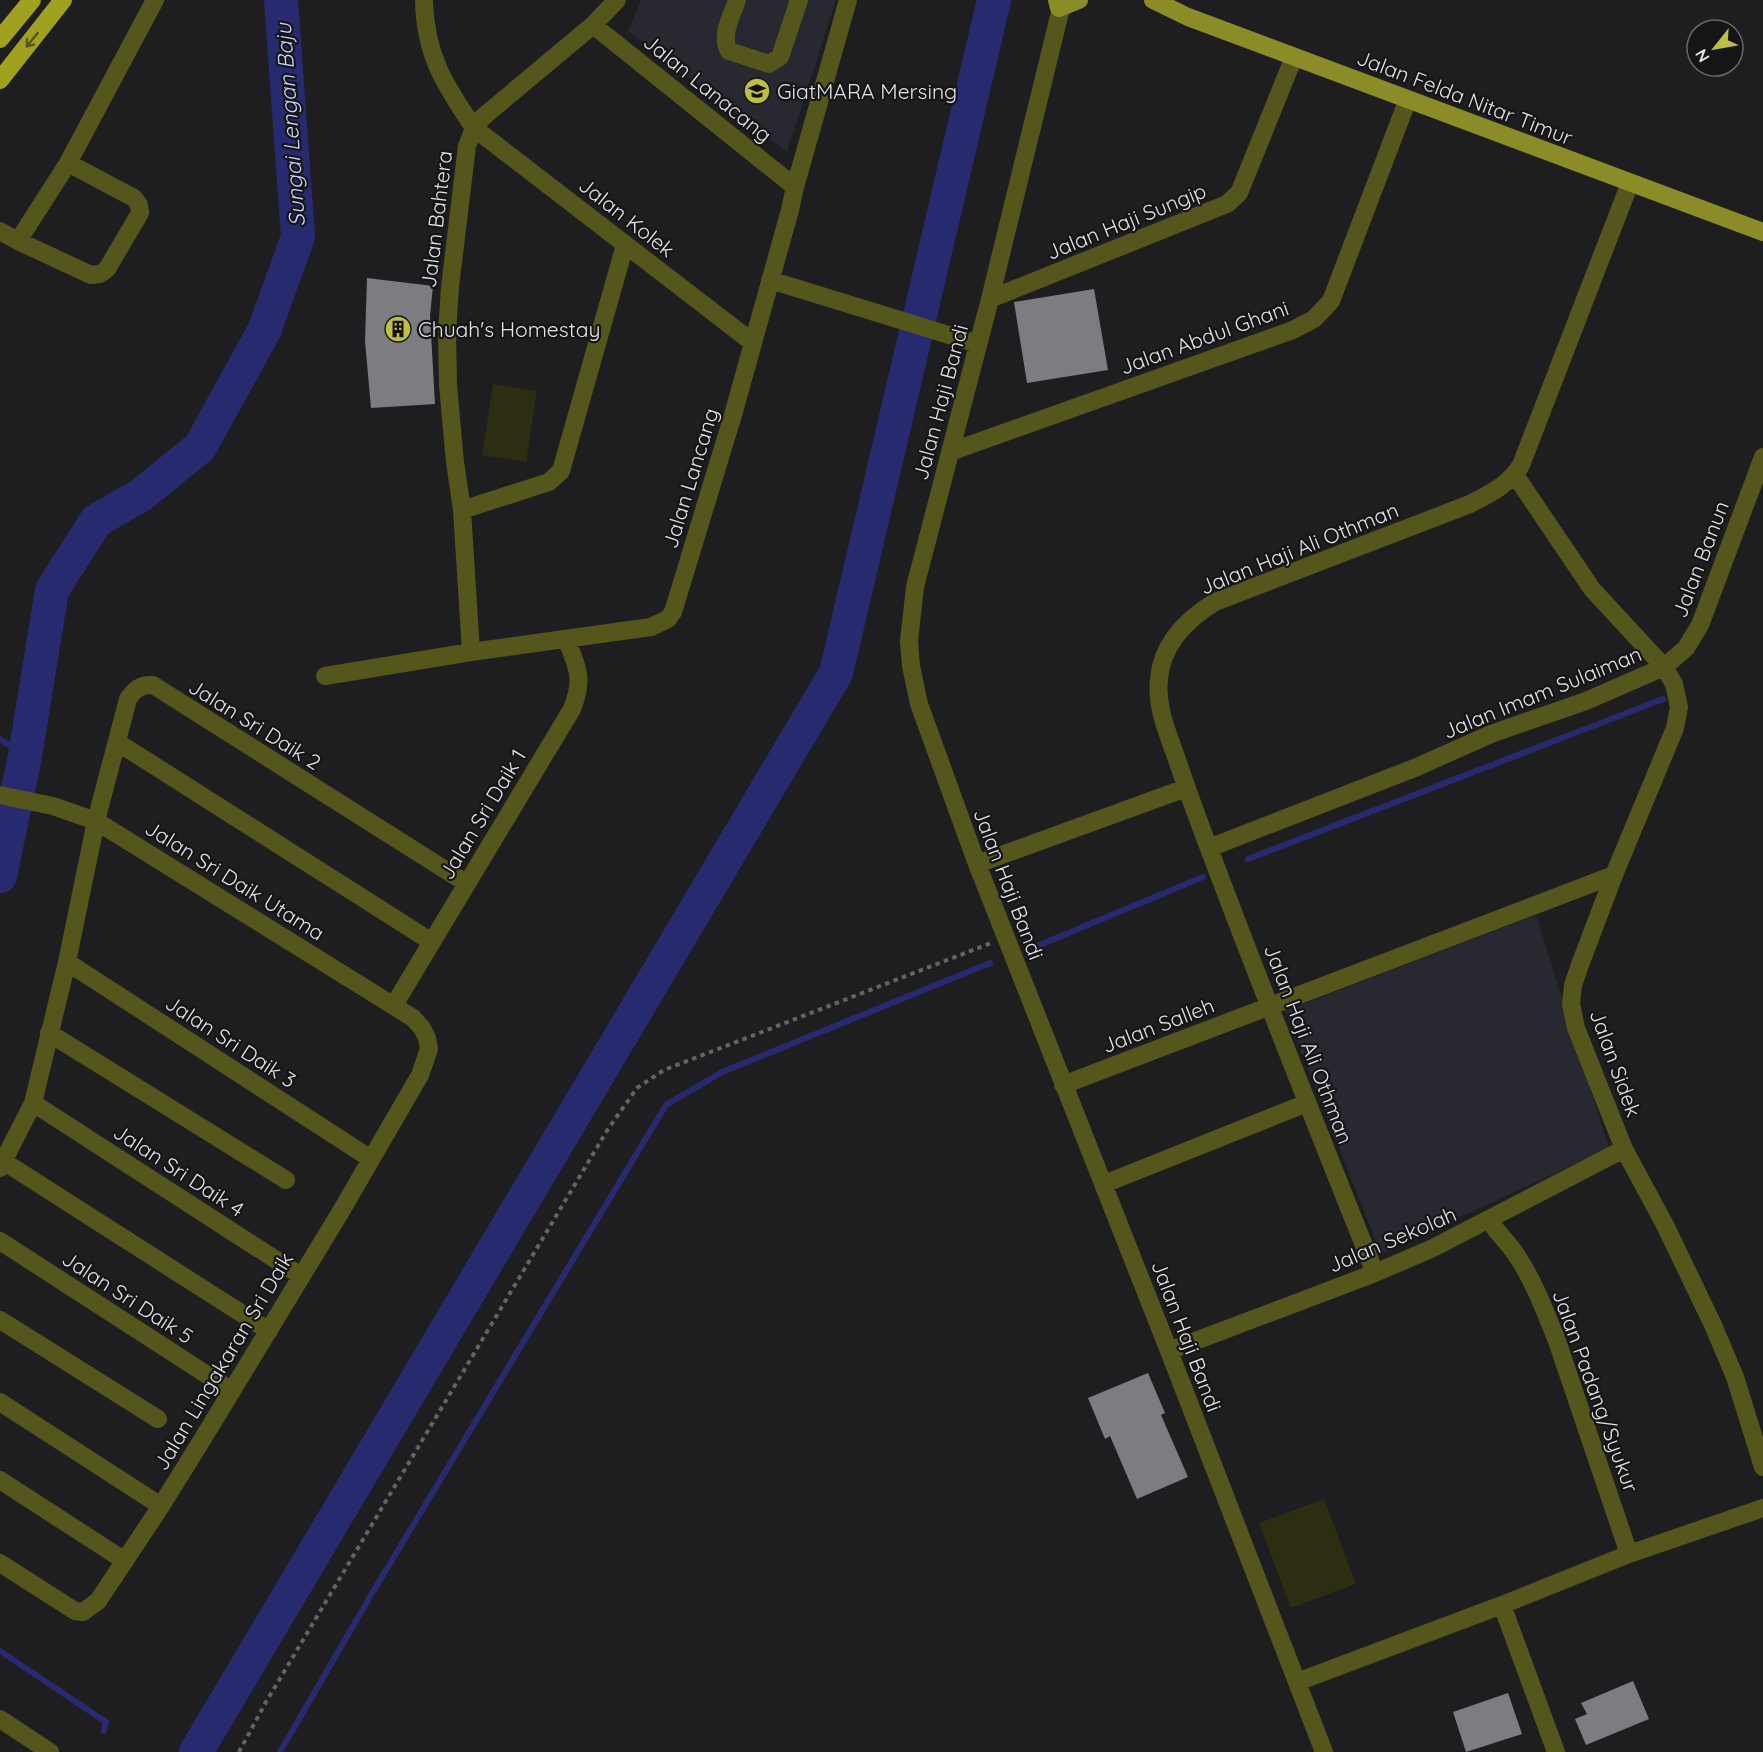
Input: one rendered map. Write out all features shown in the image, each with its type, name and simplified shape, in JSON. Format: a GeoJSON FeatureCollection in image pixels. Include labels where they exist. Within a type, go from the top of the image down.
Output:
{"type":"FeatureCollection","features":[{"type":"Feature","properties":{"kind":"highway"},"geometry":{"type":"LineString","coordinates":[[0,39],[32,0]]}},
{"type":"Feature","properties":{"kind":"highway"},"geometry":{"type":"LineString","coordinates":[[0,80],[63,0]]}},
{"type":"Feature","properties":{"kind":"main road"},"geometry":{"type":"LineString","coordinates":[[1060,3],[1079,0]]}},
{"type":"Feature","properties":{"kind":"main road","name":"Jalan Felda Nitar Timur"},"geometry":{"type":"LineString","coordinates":[[1153,0],[1188,17],[1763,232]]}},
{"type":"Feature","properties":{"kind":"street"},"geometry":{"type":"LineString","coordinates":[[18,242],[68,163],[155,0]]}},
{"type":"Feature","properties":{"kind":"street","name":"Jalan Kolek"},"geometry":{"type":"LineString","coordinates":[[424,0],[426,35],[431,50],[445,84],[474,128],[598,221],[625,245],[752,342]]}},
{"type":"Feature","properties":{"kind":"street","name":"Jalan Bahtera"},"geometry":{"type":"LineString","coordinates":[[471,652],[462,510],[448,385],[447,333],[450,287],[467,146],[474,128],[483,117],[593,25],[617,0]]}},
{"type":"Feature","properties":{"kind":"street"},"geometry":{"type":"LineString","coordinates":[[737,0],[724,43],[729,51],[769,64],[780,57],[799,0]]}},
{"type":"Feature","properties":{"kind":"street","name":"Jalan Haji Bandi"},"geometry":{"type":"LineString","coordinates":[[1060,3],[990,299],[915,587],[909,641],[911,666],[919,704],[976,864],[1104,1184],[1324,1752]]}},
{"type":"Feature","properties":{"kind":"street","name":"Jalan Lancang"},"geometry":{"type":"LineString","coordinates":[[325,676],[471,652],[651,627],[668,619],[673,612],[733,415],[846,6]]}},
{"type":"Feature","properties":{"kind":"street","name":"Jalan Lanacang"},"geometry":{"type":"LineString","coordinates":[[593,25],[795,187]]}},
{"type":"Feature","properties":{"kind":"street","name":"Jalan Haji Sungip"},"geometry":{"type":"LineString","coordinates":[[990,299],[1227,204],[1239,193],[1294,57]]}},
{"type":"Feature","properties":{"kind":"street","name":"Jalan Abdul Ghani"},"geometry":{"type":"LineString","coordinates":[[950,452],[1293,330],[1314,319],[1331,301],[1408,99]]}},
{"type":"Feature","properties":{"kind":"street"},"geometry":{"type":"LineString","coordinates":[[0,231],[18,242],[91,275],[100,274],[107,269],[140,213],[139,205],[134,198],[68,163]]}},
{"type":"Feature","properties":{"kind":"street","name":"Jalan Haji Ali Othman"},"geometry":{"type":"LineString","coordinates":[[1375,1273],[1269,1006],[1186,788],[1159,709],[1159,677],[1166,651],[1179,630],[1194,615],[1215,602],[1241,590],[1470,504],[1501,487],[1515,475],[1521,465],[1630,183]]}},
{"type":"Feature","properties":{"kind":"street"},"geometry":{"type":"LineString","coordinates":[[462,510],[549,482],[561,471],[625,245]]}},
{"type":"Feature","properties":{"kind":"street"},"geometry":{"type":"LineString","coordinates":[[770,280],[978,344]]}},
{"type":"Feature","properties":{"kind":"street","name":"Jalan Banun"},"geometry":{"type":"LineString","coordinates":[[1664,668],[1686,648],[1700,625],[1763,457]]}},
{"type":"Feature","properties":{"kind":"street","name":"Jalan Imam Sulaiman"},"geometry":{"type":"LineString","coordinates":[[1209,848],[1417,767],[1491,734],[1586,701],[1664,668],[1592,589],[1515,475]]}},
{"type":"Feature","properties":{"kind":"street","name":"Jalan Sri Daik 1"},"geometry":{"type":"LineString","coordinates":[[394,1005],[572,709],[579,692],[579,677],[566,639]]}},
{"type":"Feature","properties":{"kind":"street","name":"Jalan Sidek"},"geometry":{"type":"LineString","coordinates":[[1664,668],[1674,684],[1679,707],[1675,728],[1614,875],[1573,985],[1571,1004],[1576,1028],[1624,1149],[1665,1225],[1735,1377],[1763,1467]]}},
{"type":"Feature","properties":{"kind":"street","name":"Jalan Sri Daik 2"},"geometry":{"type":"LineString","coordinates":[[96,821],[128,699],[135,689],[145,685],[153,686],[466,883]]}},
{"type":"Feature","properties":{"kind":"street"},"geometry":{"type":"LineString","coordinates":[[117,742],[432,942]]}},
{"type":"Feature","properties":{"kind":"street"},"geometry":{"type":"LineString","coordinates":[[976,864],[1186,788]]}},
{"type":"Feature","properties":{"kind":"street","name":"Jalan Sri Daik Utama"},"geometry":{"type":"LineString","coordinates":[[1,795],[52,806],[96,821],[394,1005],[413,1018],[427,1038]]}},
{"type":"Feature","properties":{"kind":"street"},"geometry":{"type":"LineString","coordinates":[[96,821],[67,962],[33,1102],[2,1165],[269,1331]]}},
{"type":"Feature","properties":{"kind":"street","name":"Jalan Salleh"},"geometry":{"type":"LineString","coordinates":[[1063,1085],[1614,875]]}},
{"type":"Feature","properties":{"kind":"street","name":"Jalan Sri Daik 3"},"geometry":{"type":"LineString","coordinates":[[67,962],[371,1159]]}},
{"type":"Feature","properties":{"kind":"street"},"geometry":{"type":"LineString","coordinates":[[49,1033],[286,1180]]}},
{"type":"Feature","properties":{"kind":"street","name":"Jalan Lingakaran Sri Daik"},"geometry":{"type":"LineString","coordinates":[[0,1563],[75,1611],[83,1612],[98,1601],[161,1506],[371,1159],[420,1075],[429,1049],[427,1038]]}},
{"type":"Feature","properties":{"kind":"street","name":"Jalan Sri Daik 4"},"geometry":{"type":"LineString","coordinates":[[33,1102],[301,1276]]}},
{"type":"Feature","properties":{"kind":"street"},"geometry":{"type":"LineString","coordinates":[[1104,1184],[1307,1103]]}},
{"type":"Feature","properties":{"kind":"street","name":"Jalan Sekolah"},"geometry":{"type":"LineString","coordinates":[[1169,1351],[1375,1273],[1434,1248],[1624,1149]]}},
{"type":"Feature","properties":{"kind":"street","name":"Jalan Padang/Syukur"},"geometry":{"type":"LineString","coordinates":[[1489,1220],[1515,1253],[1544,1308],[1629,1554]]}},
{"type":"Feature","properties":{"kind":"street","name":"Jalan Sri Daik 5"},"geometry":{"type":"LineString","coordinates":[[0,1241],[232,1391]]}},
{"type":"Feature","properties":{"kind":"street"},"geometry":{"type":"LineString","coordinates":[[0,1320],[158,1419]]}},
{"type":"Feature","properties":{"kind":"street"},"geometry":{"type":"LineString","coordinates":[[0,1402],[161,1506]]}},
{"type":"Feature","properties":{"kind":"street"},"geometry":{"type":"LineString","coordinates":[[0,1480],[125,1561]]}},
{"type":"Feature","properties":{"kind":"street"},"geometry":{"type":"LineString","coordinates":[[1297,1682],[1502,1605],[1629,1554],[1763,1508]]}},
{"type":"Feature","properties":{"kind":"street"},"geometry":{"type":"LineString","coordinates":[[1502,1605],[1556,1752]]}},
{"type":"Feature","properties":{"kind":"street"},"geometry":{"type":"LineString","coordinates":[[0,1719],[50,1752]]}},
{"type":"Feature","properties":{"kind":"path"},"geometry":{"type":"LineString","coordinates":[[239,1752],[266,1702],[602,1139],[637,1088],[664,1070],[1005,938]]}},
{"type":"Feature","properties":{"kind":"shaded area","name":"GiatMARA Mersing"},"geometry":{"type":"Polygon","coordinates":[[[641,0],[836,0],[787,152],[628,31],[641,0]]]}},
{"type":"Feature","properties":{"kind":"shaded area"},"geometry":{"type":"Polygon","coordinates":[[[1536,915],[1609,1148],[1381,1254],[1285,1011],[1536,915]]]}},
{"type":"Feature","properties":{"kind":"green space"},"geometry":{"type":"Polygon","coordinates":[[[493,384],[537,391],[526,462],[482,455],[493,384]]]}},
{"type":"Feature","properties":{"kind":"green space"},"geometry":{"type":"Polygon","coordinates":[[[1324,1499],[1356,1584],[1291,1608],[1259,1523],[1324,1499]]]}},
{"type":"Feature","properties":{"kind":"building"},"geometry":{"type":"Polygon","coordinates":[[[367,278],[433,286],[430,316],[435,404],[371,408],[365,341],[367,278]]]}},
{"type":"Feature","properties":{"kind":"building"},"geometry":{"type":"Polygon","coordinates":[[[1094,289],[1108,370],[1027,383],[1014,302],[1094,289]]]}},
{"type":"Feature","properties":{"kind":"building"},"geometry":{"type":"Polygon","coordinates":[[[1148,1373],[1165,1413],[1161,1415],[1188,1477],[1137,1499],[1110,1436],[1105,1439],[1088,1398],[1148,1373]]]}},
{"type":"Feature","properties":{"kind":"building"},"geometry":{"type":"Polygon","coordinates":[[[1633,1681],[1649,1719],[1586,1745],[1575,1719],[1587,1714],[1581,1703],[1633,1681]]]}},
{"type":"Feature","properties":{"kind":"building"},"geometry":{"type":"Polygon","coordinates":[[[1508,1693],[1522,1734],[1466,1752],[1453,1712],[1508,1693]]]}},
{"type":"Feature","properties":{"kind":"waterway","name":"Sungai Lengan Baju"},"geometry":{"type":"LineString","coordinates":[[0,876],[25,756],[52,590],[96,521],[141,495],[200,447],[264,331],[298,237],[281,0]]}},
{"type":"Feature","properties":{"kind":"waterway"},"geometry":{"type":"LineString","coordinates":[[196,1752],[836,673],[994,0]]}},
{"type":"Feature","properties":{"kind":"waterway"},"geometry":{"type":"LineString","coordinates":[[1248,859],[1663,699]]}},
{"type":"Feature","properties":{"kind":"waterway"},"geometry":{"type":"LineString","coordinates":[[0,739],[25,756]]}},
{"type":"Feature","properties":{"kind":"waterway"},"geometry":{"type":"LineString","coordinates":[[1037,946],[1203,877]]}},
{"type":"Feature","properties":{"kind":"waterway"},"geometry":{"type":"LineString","coordinates":[[280,1752],[371,1595],[666,1105],[722,1072],[990,963]]}},
{"type":"Feature","properties":{"kind":"waterway"},"geometry":{"type":"LineString","coordinates":[[0,1651],[106,1722],[104,1731]]}},
{"type":"Feature","properties":{"kind":"place","name":"GiatMARA Mersing"},"geometry":{"type":"Point","coordinates":[757,91]}},
{"type":"Feature","properties":{"kind":"place","name":"Chuah's Homestay"},"geometry":{"type":"Point","coordinates":[398,329]}}]}
